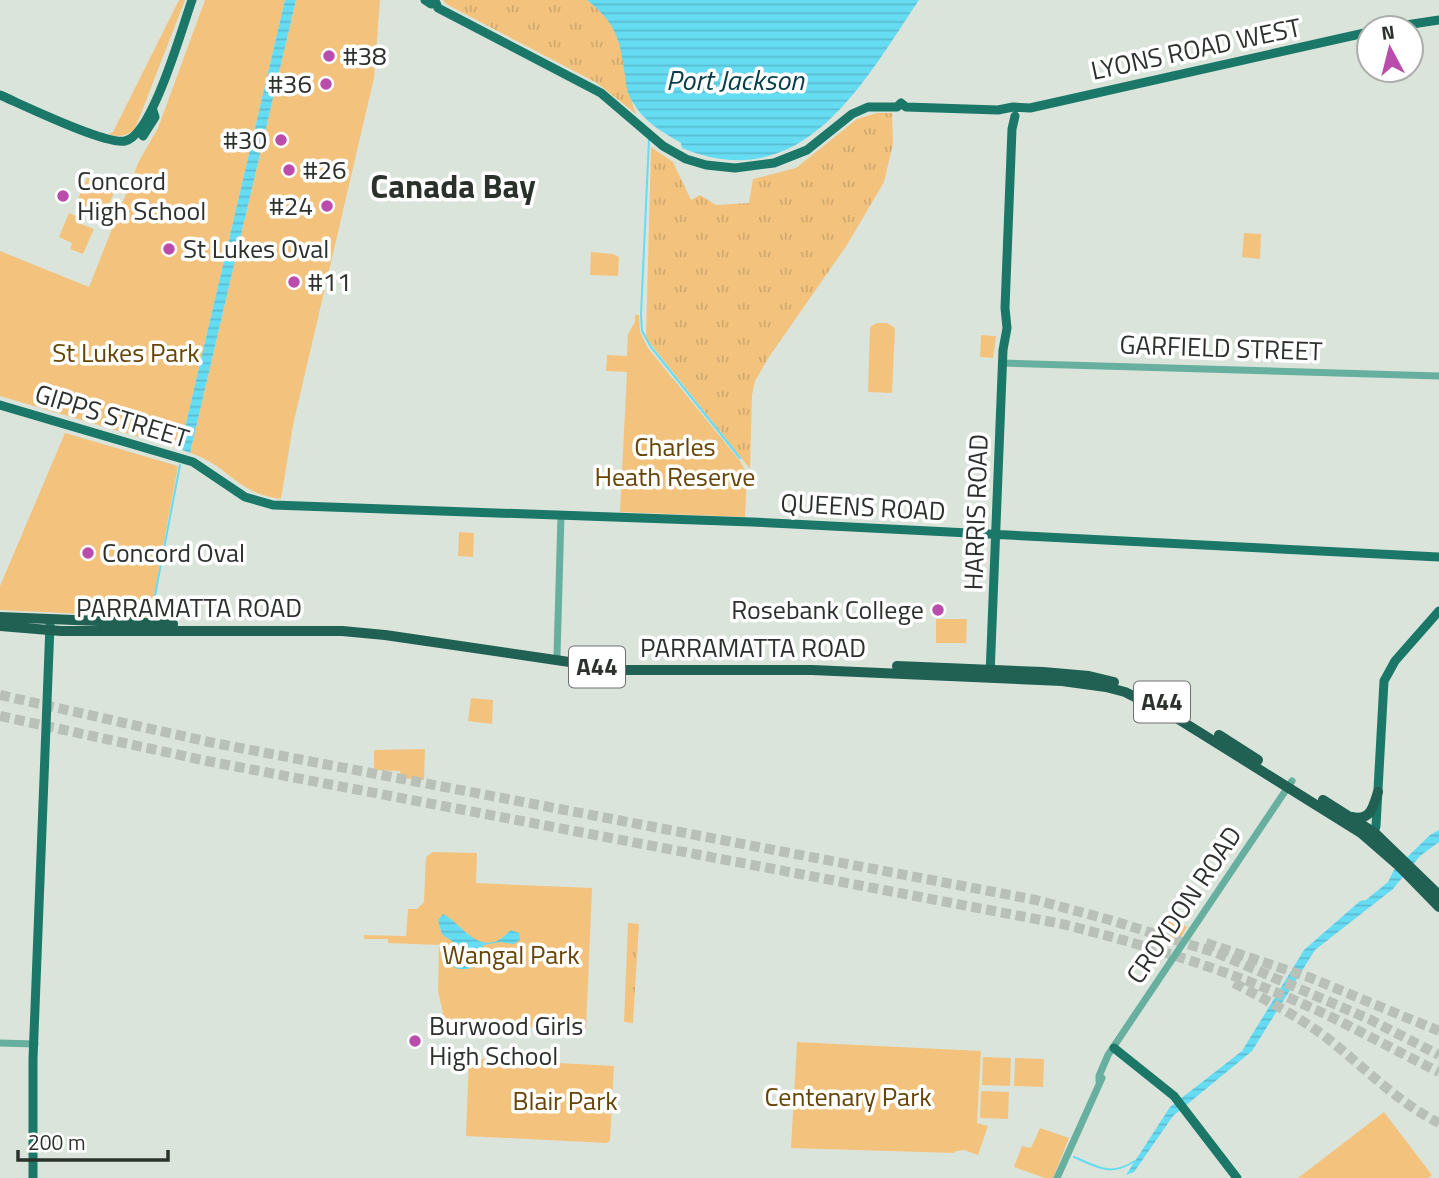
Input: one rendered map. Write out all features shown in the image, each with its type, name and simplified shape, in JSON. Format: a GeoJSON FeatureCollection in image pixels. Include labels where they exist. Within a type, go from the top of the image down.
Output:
{"type":"FeatureCollection","features":[{"type":"Feature","properties":{"kind":"highway","name":"PARRAMATTA ROAD"},"geometry":{"type":"LineString","coordinates":[[0,617],[50,625]]}},
{"type":"Feature","properties":{"kind":"highway","name":"PARRAMATTA ROAD"},"geometry":{"type":"LineString","coordinates":[[0,626],[116,626],[370,633],[637,671],[812,670],[1089,676],[1141,691],[1195,721],[1373,837]]}},
{"type":"Feature","properties":{"kind":"highway","name":"PARRAMATTA ROAD"},"geometry":{"type":"LineString","coordinates":[[116,626],[355,626],[629,664],[802,663],[990,673]]}},
{"type":"Feature","properties":{"kind":"highway","name":"PARRAMATTA ROAD"},"geometry":{"type":"LineString","coordinates":[[1290,784],[1352,817],[1439,895]]}},
{"type":"Feature","properties":{"kind":"highway"},"geometry":{"type":"LineString","coordinates":[[1352,817],[1363,818],[1369,815],[1378,792]]}},
{"type":"Feature","properties":{"kind":"highway","name":"PARRAMATTA ROAD"},"geometry":{"type":"LineString","coordinates":[[1417,877],[1439,907]]}},
{"type":"Feature","properties":{"kind":"main road"},"geometry":{"type":"LineString","coordinates":[[0,95],[92,134],[121,142],[130,140],[140,131],[153,111],[192,0]]}},
{"type":"Feature","properties":{"kind":"main road"},"geometry":{"type":"LineString","coordinates":[[431,4],[601,93],[674,152],[701,164],[735,168],[762,166],[784,160],[807,150],[852,114],[875,106],[998,110],[1013,113]]}},
{"type":"Feature","properties":{"kind":"main road","name":"LYONS ROAD WEST"},"geometry":{"type":"LineString","coordinates":[[1013,113],[1355,35]]}},
{"type":"Feature","properties":{"kind":"main road","name":"HARRIS ROAD"},"geometry":{"type":"LineString","coordinates":[[990,673],[1013,113]]}},
{"type":"Feature","properties":{"kind":"main road","name":"GIPPS STREET"},"geometry":{"type":"LineString","coordinates":[[0,405],[183,458],[210,472]]}},
{"type":"Feature","properties":{"kind":"main road","name":"QUEENS ROAD"},"geometry":{"type":"LineString","coordinates":[[210,472],[245,496],[273,505],[996,534],[1439,557]]}},
{"type":"Feature","properties":{"kind":"main road"},"geometry":{"type":"LineString","coordinates":[[1373,837],[1384,681],[1395,661],[1439,611]]}},
{"type":"Feature","properties":{"kind":"main road"},"geometry":{"type":"LineString","coordinates":[[33,1178],[34,1044],[50,625]]}},
{"type":"Feature","properties":{"kind":"main road"},"geometry":{"type":"LineString","coordinates":[[1113,1049],[1174,1096],[1237,1178]]}},
{"type":"Feature","properties":{"kind":"street","name":"GARFIELD STREET"},"geometry":{"type":"LineString","coordinates":[[1003,363],[1439,376]]}},
{"type":"Feature","properties":{"kind":"street"},"geometry":{"type":"LineString","coordinates":[[557,655],[561,516]]}},
{"type":"Feature","properties":{"kind":"street","name":"CROYDON ROAD"},"geometry":{"type":"LineString","coordinates":[[1060,1178],[1113,1049],[1290,784]]}},
{"type":"Feature","properties":{"kind":"street"},"geometry":{"type":"LineString","coordinates":[[0,1043],[34,1044]]}},
{"type":"Feature","properties":{"kind":"green space"},"geometry":{"type":"Polygon","coordinates":[[[179,0],[185,0],[135,129],[123,136],[109,134],[113,132],[179,0]]]}},
{"type":"Feature","properties":{"kind":"green space","name":"St Lukes Park"},"geometry":{"type":"Polygon","coordinates":[[[205,0],[285,0],[180,449],[0,396],[0,251],[89,287],[139,161],[158,128],[205,0]]]}},
{"type":"Feature","properties":{"kind":"green space"},"geometry":{"type":"Polygon","coordinates":[[[296,0],[380,0],[374,78],[293,425],[281,499],[253,491],[214,464],[190,453],[296,0]]]}},
{"type":"Feature","properties":{"kind":"green space"},"geometry":{"type":"Polygon","coordinates":[[[443,0],[587,0],[606,16],[616,33],[636,114],[597,83],[443,0]]]}},
{"type":"Feature","properties":{"kind":"green space"},"geometry":{"type":"Polygon","coordinates":[[[877,113],[892,113],[893,144],[884,182],[847,245],[755,381],[752,395],[750,469],[646,338],[651,147],[673,162],[691,200],[700,195],[716,205],[749,203],[753,179],[796,168],[857,119],[877,113]]]}},
{"type":"Feature","properties":{"kind":"green space"},"geometry":{"type":"Polygon","coordinates":[[[88,176],[116,188],[103,218],[75,206],[88,176]]]}},
{"type":"Feature","properties":{"kind":"green space"},"geometry":{"type":"Polygon","coordinates":[[[69,213],[83,219],[81,224],[94,229],[83,254],[70,249],[72,243],[59,237],[69,213]]]}},
{"type":"Feature","properties":{"kind":"green space"},"geometry":{"type":"Polygon","coordinates":[[[1244,233],[1261,234],[1260,259],[1242,257],[1244,233]]]}},
{"type":"Feature","properties":{"kind":"green space"},"geometry":{"type":"Polygon","coordinates":[[[591,252],[619,257],[618,276],[590,275],[591,252]]]}},
{"type":"Feature","properties":{"kind":"green space","name":"Charles Heath Reserve"},"geometry":{"type":"Polygon","coordinates":[[[635,315],[639,315],[640,332],[648,348],[740,461],[747,474],[745,517],[620,512],[627,372],[606,371],[607,355],[627,356],[628,334],[635,322],[635,315]]]}},
{"type":"Feature","properties":{"kind":"green space"},"geometry":{"type":"Polygon","coordinates":[[[877,323],[887,323],[895,328],[892,393],[868,392],[870,327],[877,323]]]}},
{"type":"Feature","properties":{"kind":"green space"},"geometry":{"type":"Polygon","coordinates":[[[981,335],[996,336],[993,358],[980,357],[981,335]]]}},
{"type":"Feature","properties":{"kind":"green space","name":"Concord Oval"},"geometry":{"type":"Polygon","coordinates":[[[65,433],[178,466],[150,617],[0,610],[0,586],[65,433]]]}},
{"type":"Feature","properties":{"kind":"green space"},"geometry":{"type":"Polygon","coordinates":[[[459,532],[474,533],[473,557],[458,556],[459,532]]]}},
{"type":"Feature","properties":{"kind":"green space"},"geometry":{"type":"Polygon","coordinates":[[[936,619],[967,619],[966,643],[936,643],[936,619]]]}},
{"type":"Feature","properties":{"kind":"green space"},"geometry":{"type":"Polygon","coordinates":[[[471,698],[493,700],[492,724],[468,721],[471,698]]]}},
{"type":"Feature","properties":{"kind":"green space"},"geometry":{"type":"Polygon","coordinates":[[[425,749],[424,780],[400,778],[400,771],[374,770],[374,750],[425,749]]]}},
{"type":"Feature","properties":{"kind":"green space","name":"Wangal Park"},"geometry":{"type":"Polygon","coordinates":[[[433,852],[477,853],[476,883],[592,888],[586,1030],[470,1025],[470,1028],[446,1027],[438,991],[439,945],[364,939],[364,935],[406,936],[408,909],[417,909],[424,902],[426,857],[433,852]]]}},
{"type":"Feature","properties":{"kind":"green space"},"geometry":{"type":"Polygon","coordinates":[[[1168,915],[1187,927],[1177,944],[1167,943],[1168,915]]]}},
{"type":"Feature","properties":{"kind":"green space"},"geometry":{"type":"Polygon","coordinates":[[[628,923],[639,924],[633,1023],[624,1022],[628,923]]]}},
{"type":"Feature","properties":{"kind":"green space","name":"Centenary Park"},"geometry":{"type":"Polygon","coordinates":[[[797,1042],[981,1051],[977,1123],[988,1126],[978,1155],[964,1150],[954,1153],[791,1148],[797,1042]]]}},
{"type":"Feature","properties":{"kind":"green space"},"geometry":{"type":"Polygon","coordinates":[[[983,1057],[1011,1058],[1010,1086],[982,1085],[983,1057]]]}},
{"type":"Feature","properties":{"kind":"green space","name":"Blair Park"},"geometry":{"type":"Polygon","coordinates":[[[469,1058],[614,1066],[610,1141],[606,1143],[466,1136],[469,1058]]]}},
{"type":"Feature","properties":{"kind":"green space"},"geometry":{"type":"Polygon","coordinates":[[[1015,1058],[1044,1059],[1043,1087],[1014,1086],[1015,1058]]]}},
{"type":"Feature","properties":{"kind":"green space"},"geometry":{"type":"Polygon","coordinates":[[[981,1091],[1009,1092],[1008,1119],[980,1118],[981,1091]]]}},
{"type":"Feature","properties":{"kind":"green space"},"geometry":{"type":"Polygon","coordinates":[[[1384,1112],[1432,1175],[1428,1178],[1298,1178],[1384,1112]]]}},
{"type":"Feature","properties":{"kind":"green space"},"geometry":{"type":"Polygon","coordinates":[[[1040,1128],[1069,1138],[1053,1178],[1045,1178],[1014,1167],[1022,1146],[1031,1148],[1040,1128]]]}},
{"type":"Feature","properties":{"kind":"water"},"geometry":{"type":"Polygon","coordinates":[[[285,0],[296,0],[190,453],[180,449],[285,0]]]}},
{"type":"Feature","properties":{"kind":"water","name":"Port Jackson"},"geometry":{"type":"Polygon","coordinates":[[[587,0],[919,0],[875,65],[825,124],[795,145],[762,158],[725,159],[682,148],[681,143],[647,120],[628,92],[615,33],[604,16],[587,0]]]}},
{"type":"Feature","properties":{"kind":"water"},"geometry":{"type":"Polygon","coordinates":[[[1439,830],[1439,842],[1420,856],[1393,889],[1315,950],[1252,1051],[1173,1116],[1134,1172],[1126,1175],[1170,1107],[1242,1051],[1304,950],[1360,901],[1366,900],[1388,882],[1394,870],[1430,835],[1439,830]]]}},
{"type":"Feature","properties":{"kind":"water"},"geometry":{"type":"Polygon","coordinates":[[[443,914],[481,942],[497,941],[511,930],[519,933],[520,940],[514,944],[500,942],[484,945],[474,966],[469,969],[455,968],[452,962],[454,944],[443,935],[438,920],[443,914]]]}},
{"type":"Feature","properties":{"kind":"waterway"},"geometry":{"type":"LineString","coordinates":[[649,139],[642,331],[651,347],[740,458]]}},
{"type":"Feature","properties":{"kind":"waterway"},"geometry":{"type":"LineString","coordinates":[[151,616],[180,465]]}},
{"type":"Feature","properties":{"kind":"waterway"},"geometry":{"type":"LineString","coordinates":[[1074,1157],[1104,1169],[1118,1169],[1135,1161]]}},
{"type":"Feature","properties":{"kind":"tunnel"},"geometry":{"type":"LineString","coordinates":[[0,695],[209,742],[1036,900],[1217,953],[1369,1019],[1439,1055]]}},
{"type":"Feature","properties":{"kind":"tunnel"},"geometry":{"type":"LineString","coordinates":[[0,716],[207,761],[1062,924],[1131,942],[1231,975],[1297,1001],[1439,1072]]}},
{"type":"Feature","properties":{"kind":"tunnel"},"geometry":{"type":"LineString","coordinates":[[1206,943],[1311,978],[1439,1031]]}},
{"type":"Feature","properties":{"kind":"tunnel"},"geometry":{"type":"LineString","coordinates":[[1234,983],[1316,1030],[1395,1095],[1439,1123]]}},
{"type":"Feature","properties":{"kind":"place","name":"#38"},"geometry":{"type":"Point","coordinates":[329,56]}},
{"type":"Feature","properties":{"kind":"place","name":"#36"},"geometry":{"type":"Point","coordinates":[326,84]}},
{"type":"Feature","properties":{"kind":"place","name":"#30"},"geometry":{"type":"Point","coordinates":[281,140]}},
{"type":"Feature","properties":{"kind":"place","name":"#26"},"geometry":{"type":"Point","coordinates":[289,170]}},
{"type":"Feature","properties":{"kind":"place","name":"Concord High School"},"geometry":{"type":"Point","coordinates":[63,196]}},
{"type":"Feature","properties":{"kind":"place","name":"#24"},"geometry":{"type":"Point","coordinates":[327,206]}},
{"type":"Feature","properties":{"kind":"place","name":"St Lukes Oval"},"geometry":{"type":"Point","coordinates":[169,249]}},
{"type":"Feature","properties":{"kind":"place","name":"#11"},"geometry":{"type":"Point","coordinates":[294,282]}},
{"type":"Feature","properties":{"kind":"place","name":"Concord Oval"},"geometry":{"type":"Point","coordinates":[88,553]}},
{"type":"Feature","properties":{"kind":"place","name":"Rosebank College"},"geometry":{"type":"Point","coordinates":[938,610]}},
{"type":"Feature","properties":{"kind":"place","name":"Burwood Girls High School"},"geometry":{"type":"Point","coordinates":[415,1041]}},
{"type":"Feature","properties":{"kind":"district","name":"Canada Bay"},"geometry":{"type":"Point","coordinates":[453,186]}}]}
